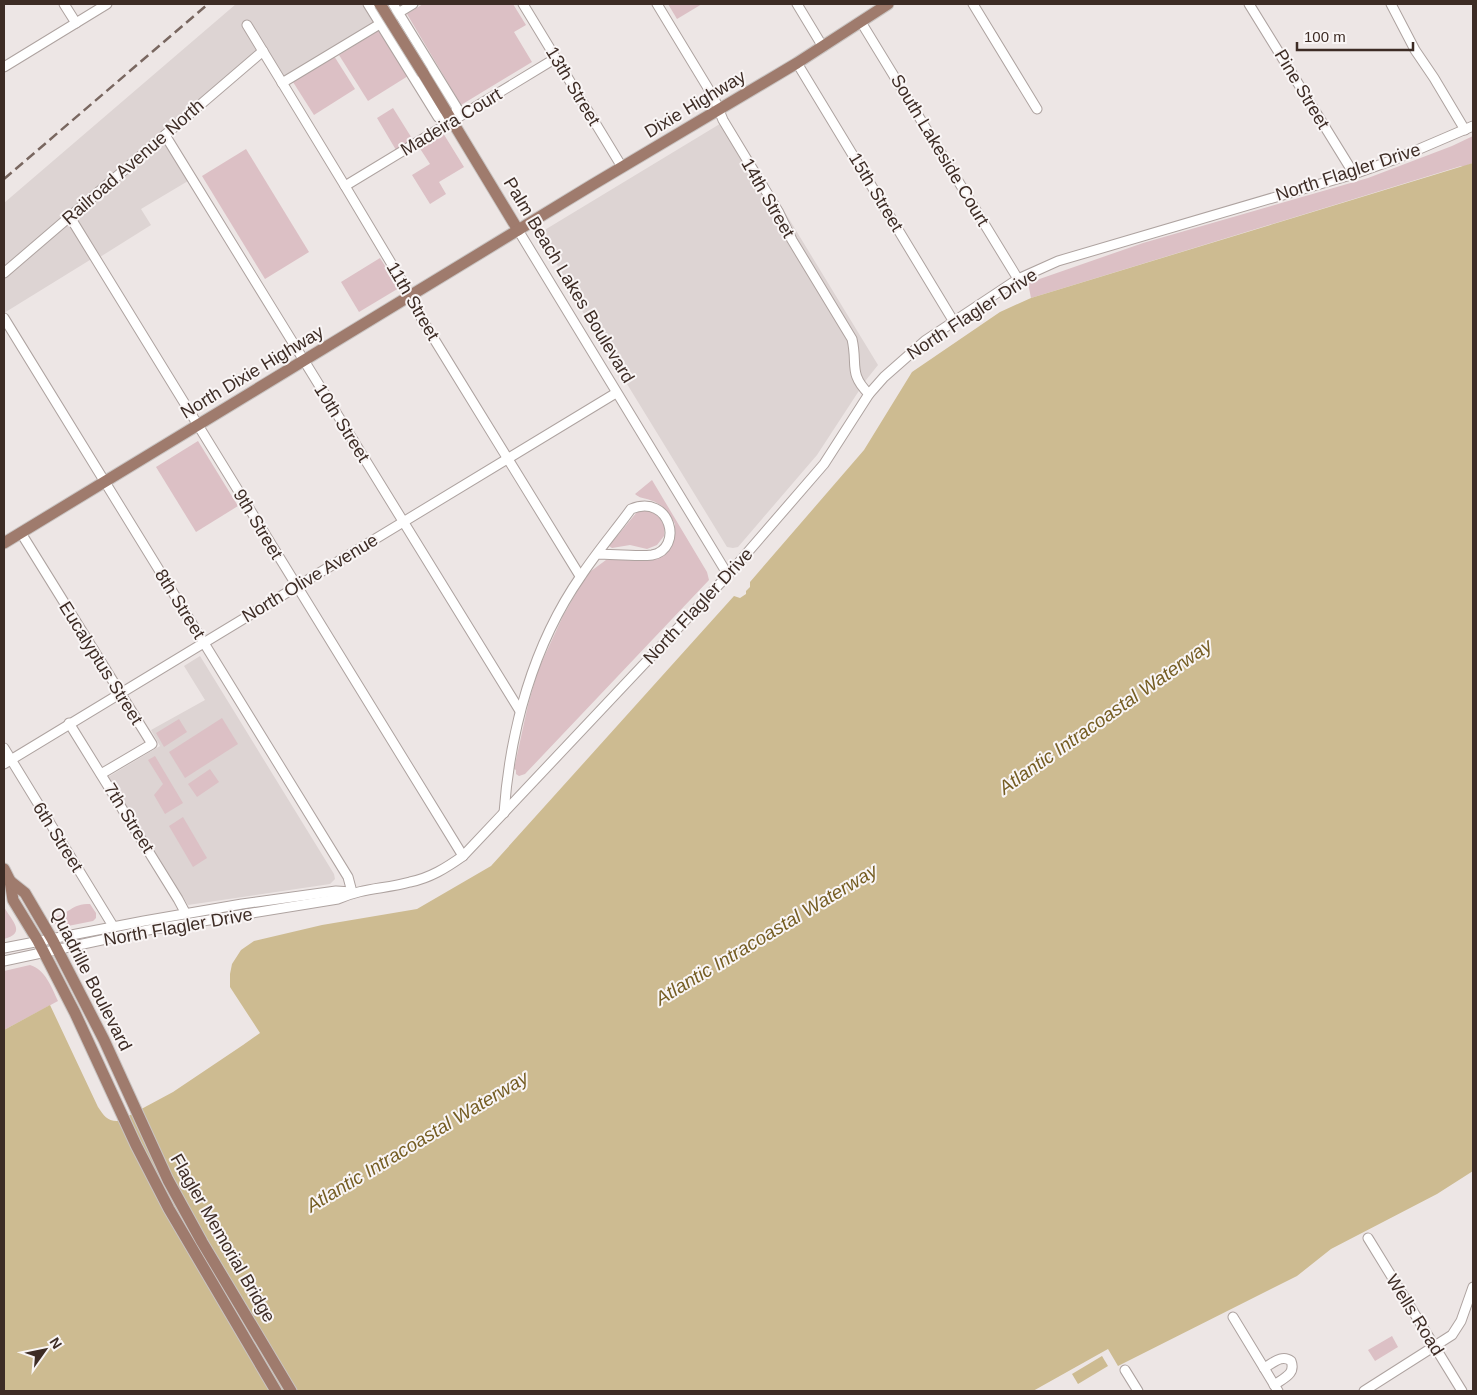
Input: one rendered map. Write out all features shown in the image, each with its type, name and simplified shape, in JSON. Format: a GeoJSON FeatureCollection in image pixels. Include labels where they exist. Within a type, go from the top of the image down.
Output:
{"type":"FeatureCollection","features":[{"type":"Feature","properties":{"kind":"main road","name":"Palm Beach Lakes Boulevard"},"geometry":{"type":"LineString","coordinates":[[380,4],[518,230]]}},
{"type":"Feature","properties":{"kind":"main road","name":"Dixie Highway"},"geometry":{"type":"LineString","coordinates":[[518,230],[797,63],[888,4]]}},
{"type":"Feature","properties":{"kind":"main road","name":"North Dixie Highway"},"geometry":{"type":"LineString","coordinates":[[4,543],[518,230]]}},
{"type":"Feature","properties":{"kind":"main road"},"geometry":{"type":"LineString","coordinates":[[4,869],[10,881]]}},
{"type":"Feature","properties":{"kind":"main road","name":"Quadrille Boulevard"},"geometry":{"type":"LineString","coordinates":[[10,881],[25,893],[52,938],[101,1033],[131,1100]]}},
{"type":"Feature","properties":{"kind":"main road","name":"Quadrille Boulevard"},"geometry":{"type":"LineString","coordinates":[[10,881],[13,900],[44,952],[83,1029],[118,1105]]}},
{"type":"Feature","properties":{"kind":"main road","name":"Flagler Memorial Bridge"},"geometry":{"type":"LineString","coordinates":[[131,1100],[149,1142],[186,1213],[291,1391]]}},
{"type":"Feature","properties":{"kind":"main road","name":"Flagler Memorial Bridge"},"geometry":{"type":"LineString","coordinates":[[118,1105],[169,1209],[276,1391]]}},
{"type":"Feature","properties":{"kind":"street"},"geometry":{"type":"LineString","coordinates":[[64,4],[76,23]]}},
{"type":"Feature","properties":{"kind":"street"},"geometry":{"type":"LineString","coordinates":[[4,67],[107,4]]}},
{"type":"Feature","properties":{"kind":"street"},"geometry":{"type":"LineString","coordinates":[[368,4],[438,117],[452,122],[457,108],[392,4]]}},
{"type":"Feature","properties":{"kind":"street"},"geometry":{"type":"LineString","coordinates":[[282,83],[412,4]]}},
{"type":"Feature","properties":{"kind":"street","name":"13th Street"},"geometry":{"type":"LineString","coordinates":[[523,4],[622,167]]}},
{"type":"Feature","properties":{"kind":"street","name":"14th Street"},"geometry":{"type":"LineString","coordinates":[[657,4],[714,98],[718,110],[778,211],[792,240],[852,339],[856,379],[869,394]]}},
{"type":"Feature","properties":{"kind":"street"},"geometry":{"type":"LineString","coordinates":[[796,4],[823,47]]}},
{"type":"Feature","properties":{"kind":"street"},"geometry":{"type":"LineString","coordinates":[[973,4],[1037,108]]}},
{"type":"Feature","properties":{"kind":"street","name":"Pine Street"},"geometry":{"type":"LineString","coordinates":[[1250,4],[1354,174]]}},
{"type":"Feature","properties":{"kind":"street"},"geometry":{"type":"LineString","coordinates":[[1391,4],[1415,50],[1469,128]]}},
{"type":"Feature","properties":{"kind":"street","name":"South Lakeside Court"},"geometry":{"type":"LineString","coordinates":[[861,22],[1018,279]]}},
{"type":"Feature","properties":{"kind":"street","name":"11th Street"},"geometry":{"type":"LineString","coordinates":[[247,25],[346,186],[507,459],[580,576]]}},
{"type":"Feature","properties":{"kind":"street","name":"Railroad Avenue North"},"geometry":{"type":"LineString","coordinates":[[4,273],[263,51]]}},
{"type":"Feature","properties":{"kind":"street","name":"Madeira Court"},"geometry":{"type":"LineString","coordinates":[[346,186],[556,58]]}},
{"type":"Feature","properties":{"kind":"street","name":"15th Street"},"geometry":{"type":"LineString","coordinates":[[797,63],[954,322]]}},
{"type":"Feature","properties":{"kind":"street","name":"North Flagler Drive"},"geometry":{"type":"LineString","coordinates":[[4,961],[148,930],[338,899],[352,892],[410,882],[432,875],[463,856],[728,575],[824,464],[869,394],[905,356],[1018,279],[1058,261],[1354,174],[1396,159],[1469,128]]}},
{"type":"Feature","properties":{"kind":"street","name":"10th Street"},"geometry":{"type":"LineString","coordinates":[[165,135],[520,711]]}},
{"type":"Feature","properties":{"kind":"street","name":"9th Street"},"geometry":{"type":"LineString","coordinates":[[70,217],[463,856]]}},
{"type":"Feature","properties":{"kind":"street","name":"Palm Beach Lakes Boulevard"},"geometry":{"type":"LineString","coordinates":[[518,230],[728,575]]}},
{"type":"Feature","properties":{"kind":"street","name":"8th Street"},"geometry":{"type":"LineString","coordinates":[[4,318],[348,877],[352,892]]}},
{"type":"Feature","properties":{"kind":"street","name":"North Olive Avenue"},"geometry":{"type":"LineString","coordinates":[[7,762],[616,393]]}},
{"type":"Feature","properties":{"kind":"street"},"geometry":{"type":"LineString","coordinates":[[504,813],[509,761],[520,711],[538,656],[550,629],[580,576],[631,509],[642,506],[652,507],[662,512],[668,521],[670,527],[669,539],[662,549],[653,555],[597,554]]}},
{"type":"Feature","properties":{"kind":"street","name":"Eucalyptus Street"},"geometry":{"type":"LineString","coordinates":[[21,533],[152,744],[101,774]]}},
{"type":"Feature","properties":{"kind":"street","name":"7th Street"},"geometry":{"type":"LineString","coordinates":[[69,723],[186,914]]}},
{"type":"Feature","properties":{"kind":"street","name":"6th Street"},"geometry":{"type":"LineString","coordinates":[[4,748],[7,762],[113,926]]}},
{"type":"Feature","properties":{"kind":"street","name":"North Flagler Drive"},"geometry":{"type":"LineString","coordinates":[[4,948],[113,926],[186,914],[336,890],[352,892]]}},
{"type":"Feature","properties":{"kind":"street","name":"Wells Road"},"geometry":{"type":"LineString","coordinates":[[1368,1238],[1462,1391]]}},
{"type":"Feature","properties":{"kind":"street"},"geometry":{"type":"LineString","coordinates":[[1364,1391],[1449,1338],[1457,1329],[1473,1287]]}},
{"type":"Feature","properties":{"kind":"street"},"geometry":{"type":"LineString","coordinates":[[1233,1317],[1276,1388],[1293,1369],[1291,1361],[1285,1358],[1264,1368]]}},
{"type":"Feature","properties":{"kind":"street"},"geometry":{"type":"LineString","coordinates":[[1125,1370],[1138,1391]]}},
{"type":"Feature","properties":{"kind":"shaded area"},"geometry":{"type":"Polygon","coordinates":[[[236,4],[366,4],[377,20],[276,82],[261,59],[164,143],[188,181],[141,209],[151,225],[4,313],[4,203],[236,4]]]}},
{"type":"Feature","properties":{"kind":"shaded area"},"geometry":{"type":"Polygon","coordinates":[[[423,4],[513,4],[526,25],[514,32],[532,62],[461,105],[407,14],[423,4]]]}},
{"type":"Feature","properties":{"kind":"shaded area"},"geometry":{"type":"Polygon","coordinates":[[[668,4],[702,4],[677,19],[668,4]]]}},
{"type":"Feature","properties":{"kind":"shaded area"},"geometry":{"type":"Polygon","coordinates":[[[379,30],[408,76],[368,101],[339,55],[379,30]]]}},
{"type":"Feature","properties":{"kind":"shaded area"},"geometry":{"type":"Polygon","coordinates":[[[334,56],[355,89],[314,115],[293,82],[334,56]]]}},
{"type":"Feature","properties":{"kind":"shaded area"},"geometry":{"type":"Polygon","coordinates":[[[393,108],[413,140],[396,150],[377,118],[393,108]]]}},
{"type":"Feature","properties":{"kind":"shaded area"},"geometry":{"type":"Polygon","coordinates":[[[728,119],[878,365],[866,380],[817,455],[738,547],[733,548],[727,547],[573,296],[567,281],[538,234],[728,119]]]}},
{"type":"Feature","properties":{"kind":"shaded area"},"geometry":{"type":"Polygon","coordinates":[[[443,133],[464,167],[439,182],[446,194],[430,204],[412,175],[430,164],[419,147],[443,133]]]}},
{"type":"Feature","properties":{"kind":"shaded area"},"geometry":{"type":"Polygon","coordinates":[[[1473,136],[1473,163],[1463,167],[1461,166],[1031,298],[1028,283],[1143,243],[1368,178],[1473,136]]]}},
{"type":"Feature","properties":{"kind":"shaded area"},"geometry":{"type":"Polygon","coordinates":[[[246,149],[309,252],[265,279],[202,176],[246,149]]]}},
{"type":"Feature","properties":{"kind":"shaded area"},"geometry":{"type":"Polygon","coordinates":[[[380,258],[399,288],[359,312],[341,282],[380,258]]]}},
{"type":"Feature","properties":{"kind":"shaded area"},"geometry":{"type":"Polygon","coordinates":[[[198,441],[238,506],[196,532],[156,467],[198,441]]]}},
{"type":"Feature","properties":{"kind":"shaded area"},"geometry":{"type":"Polygon","coordinates":[[[652,480],[707,572],[709,580],[525,774],[519,776],[514,769],[538,670],[563,616],[587,574],[606,560],[630,558],[669,549],[675,524],[665,509],[659,504],[635,494],[652,480]]]}},
{"type":"Feature","properties":{"kind":"shaded area"},"geometry":{"type":"Polygon","coordinates":[[[649,510],[657,514],[665,526],[664,536],[657,545],[647,549],[630,545],[612,548],[609,546],[637,512],[649,510]]]}},
{"type":"Feature","properties":{"kind":"shaded area"},"geometry":{"type":"Polygon","coordinates":[[[200,656],[334,874],[335,879],[330,884],[188,905],[108,777],[160,746],[151,730],[205,700],[184,666],[200,656]]]}},
{"type":"Feature","properties":{"kind":"shaded area"},"geometry":{"type":"Polygon","coordinates":[[[222,718],[238,744],[185,778],[169,752],[222,718]]]}},
{"type":"Feature","properties":{"kind":"shaded area"},"geometry":{"type":"Polygon","coordinates":[[[179,719],[187,732],[164,747],[156,733],[179,719]]]}},
{"type":"Feature","properties":{"kind":"shaded area"},"geometry":{"type":"Polygon","coordinates":[[[155,756],[183,803],[165,814],[154,795],[163,784],[148,760],[155,756]]]}},
{"type":"Feature","properties":{"kind":"shaded area"},"geometry":{"type":"Polygon","coordinates":[[[210,769],[219,782],[197,797],[188,784],[210,769]]]}},
{"type":"Feature","properties":{"kind":"shaded area"},"geometry":{"type":"Polygon","coordinates":[[[183,817],[207,858],[193,867],[169,826],[183,817]]]}},
{"type":"Feature","properties":{"kind":"shaded area"},"geometry":{"type":"Polygon","coordinates":[[[90,904],[96,913],[96,918],[93,921],[68,926],[64,924],[56,925],[52,917],[62,915],[76,906],[90,904]]]}},
{"type":"Feature","properties":{"kind":"shaded area"},"geometry":{"type":"Polygon","coordinates":[[[4,907],[14,922],[16,930],[11,936],[4,939],[4,907]]]}},
{"type":"Feature","properties":{"kind":"shaded area"},"geometry":{"type":"Polygon","coordinates":[[[30,965],[40,970],[44,975],[58,1001],[4,1030],[4,971],[30,965]]]}},
{"type":"Feature","properties":{"kind":"shaded area"},"geometry":{"type":"Polygon","coordinates":[[[1392,1336],[1398,1347],[1375,1361],[1368,1350],[1392,1336]]]}},
{"type":"Feature","properties":{"kind":"water","name":"Atlantic Intracoastal Waterway"},"geometry":{"type":"Polygon","coordinates":[[[1473,163],[1473,1171],[1437,1194],[1331,1249],[1297,1276],[1118,1366],[1108,1349],[1033,1391],[4,1391],[4,1030],[50,1005],[98,1107],[104,1116],[109,1119],[119,1121],[173,1092],[260,1033],[230,987],[232,964],[241,950],[254,941],[322,925],[417,909],[491,866],[734,596],[740,598],[746,594],[750,587],[750,582],[864,450],[912,372],[1000,312],[1031,298],[1473,163]]]}},
{"type":"Feature","properties":{"kind":"water"},"geometry":{"type":"Polygon","coordinates":[[[1102,1356],[1108,1366],[1078,1384],[1072,1374],[1102,1356]]]}},
{"type":"Feature","properties":{"kind":"railway"},"geometry":{"type":"LineString","coordinates":[[4,179],[208,4]]}}]}
